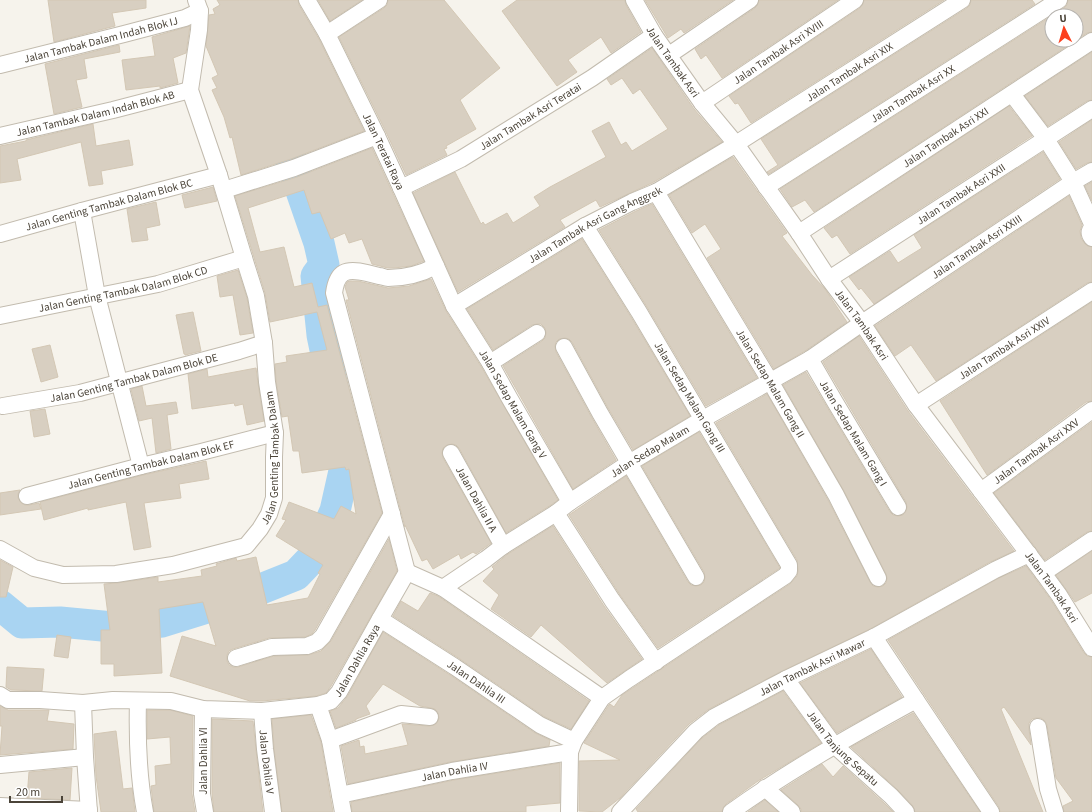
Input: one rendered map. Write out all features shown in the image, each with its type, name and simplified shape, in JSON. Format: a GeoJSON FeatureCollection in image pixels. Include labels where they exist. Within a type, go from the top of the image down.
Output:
{"type":"FeatureCollection","features":[{"type":"Feature","properties":{"kind":"street","name":"Jalan Teratai Raya"},"geometry":{"type":"LineString","coordinates":[[307,0],[327,34],[377,136],[454,306]]}},
{"type":"Feature","properties":{"kind":"street"},"geometry":{"type":"LineString","coordinates":[[327,34],[379,0]]}},
{"type":"Feature","properties":{"kind":"street"},"geometry":{"type":"LineString","coordinates":[[669,55],[750,0]]}},
{"type":"Feature","properties":{"kind":"street","name":"Jalan Tambak Asri XVIII"},"geometry":{"type":"LineString","coordinates":[[702,103],[855,0]]}},
{"type":"Feature","properties":{"kind":"street","name":"Jalan Tambak Asri XIX"},"geometry":{"type":"LineString","coordinates":[[736,144],[962,0]]}},
{"type":"Feature","properties":{"kind":"street","name":"Jalan Tambak Asri XX"},"geometry":{"type":"LineString","coordinates":[[766,188],[1059,0]]}},
{"type":"Feature","properties":{"kind":"street","name":"Jalan Tambak Asri"},"geometry":{"type":"LineString","coordinates":[[636,1],[654,35],[702,103],[736,144],[799,233],[829,279],[862,323],[916,405],[1059,595],[1092,648]]}},
{"type":"Feature","properties":{"kind":"street","name":"Jalan Tambak Dalam Indah Blok IJ"},"geometry":{"type":"LineString","coordinates":[[0,65],[185,18],[198,5]]}},
{"type":"Feature","properties":{"kind":"street","name":"Jalan Genting Tambak Dalam"},"geometry":{"type":"LineString","coordinates":[[0,549],[34,568],[63,575],[116,574],[173,565],[246,546],[260,529],[269,514],[274,498],[275,433],[267,382],[264,342],[256,296],[222,183],[190,90],[197,47],[198,5]]}},
{"type":"Feature","properties":{"kind":"street","name":"Jalan Tambak Asri Teratai"},"geometry":{"type":"LineString","coordinates":[[401,188],[461,159],[592,78],[654,35]]}},
{"type":"Feature","properties":{"kind":"street","name":"Jalan Tambak Asri XXI"},"geometry":{"type":"LineString","coordinates":[[799,233],[1092,41]]}},
{"type":"Feature","properties":{"kind":"street","name":"Jalan Tambak Dalam Indah Blok AB"},"geometry":{"type":"LineString","coordinates":[[0,136],[113,110],[190,90]]}},
{"type":"Feature","properties":{"kind":"street"},"geometry":{"type":"LineString","coordinates":[[1012,94],[1046,139],[1073,182],[1092,224]]}},
{"type":"Feature","properties":{"kind":"street","name":"Jalan Tambak Asri XXII"},"geometry":{"type":"LineString","coordinates":[[829,279],[1092,109]]}},
{"type":"Feature","properties":{"kind":"street","name":"Jalan Genting Tambak Dalam Blok BC"},"geometry":{"type":"LineString","coordinates":[[0,234],[82,211],[289,169],[377,136]]}},
{"type":"Feature","properties":{"kind":"street","name":"Jalan Tambak Asri Gang Anggrek"},"geometry":{"type":"LineString","coordinates":[[454,306],[586,226],[632,202],[656,192],[736,144]]}},
{"type":"Feature","properties":{"kind":"street","name":"Jalan Tambak Asri XXIII"},"geometry":{"type":"LineString","coordinates":[[862,323],[1073,182],[1092,171]]}},
{"type":"Feature","properties":{"kind":"street","name":"Jalan Sedap Malam Gang II"},"geometry":{"type":"LineString","coordinates":[[656,192],[770,381],[836,495],[878,578]]}},
{"type":"Feature","properties":{"kind":"street"},"geometry":{"type":"LineString","coordinates":[[82,211],[97,296],[142,466]]}},
{"type":"Feature","properties":{"kind":"street","name":"Jalan Sedap Malam Gang III"},"geometry":{"type":"LineString","coordinates":[[586,226],[639,312],[789,565],[789,571],[785,576],[656,662]]}},
{"type":"Feature","properties":{"kind":"street"},"geometry":{"type":"LineString","coordinates":[[1092,228],[1089,230],[1092,238]]}},
{"type":"Feature","properties":{"kind":"street","name":"Jalan Genting Tambak Dalam Blok CD"},"geometry":{"type":"LineString","coordinates":[[0,316],[158,284],[244,258]]}},
{"type":"Feature","properties":{"kind":"street"},"geometry":{"type":"LineString","coordinates":[[436,266],[411,276],[387,278],[359,271],[344,272],[335,284],[334,293],[407,572],[443,588],[602,698]]}},
{"type":"Feature","properties":{"kind":"street","name":"Jalan Tambak Asri XXIV"},"geometry":{"type":"LineString","coordinates":[[916,405],[1092,291]]}},
{"type":"Feature","properties":{"kind":"street","name":"Jalan Sedap Malam Gang V"},"geometry":{"type":"LineString","coordinates":[[454,306],[490,363],[570,502]]}},
{"type":"Feature","properties":{"kind":"street","name":"Jalan Sedap Malam"},"geometry":{"type":"LineString","coordinates":[[443,588],[503,546],[556,514],[570,502],[629,463],[703,419],[810,359],[862,323]]}},
{"type":"Feature","properties":{"kind":"street"},"geometry":{"type":"LineString","coordinates":[[490,363],[537,333]]}},
{"type":"Feature","properties":{"kind":"street","name":"Jalan Genting Tambak Dalam Blok DE"},"geometry":{"type":"LineString","coordinates":[[3,406],[80,393],[239,351],[264,342]]}},
{"type":"Feature","properties":{"kind":"street"},"geometry":{"type":"LineString","coordinates":[[564,347],[600,413],[696,577]]}},
{"type":"Feature","properties":{"kind":"street","name":"Jalan Sedap Malam Gang I"},"geometry":{"type":"LineString","coordinates":[[810,359],[834,402],[898,507]]}},
{"type":"Feature","properties":{"kind":"street","name":"Jalan Tambak Asri XXV"},"geometry":{"type":"LineString","coordinates":[[981,491],[1092,410]]}},
{"type":"Feature","properties":{"kind":"street","name":"Jalan Genting Tambak Dalam Blok EF"},"geometry":{"type":"LineString","coordinates":[[27,496],[275,433]]}},
{"type":"Feature","properties":{"kind":"street","name":"Jalan Dahlia II A"},"geometry":{"type":"LineString","coordinates":[[451,453],[503,546]]}},
{"type":"Feature","properties":{"kind":"street"},"geometry":{"type":"LineString","coordinates":[[236,658],[272,646],[307,646],[317,642],[324,636],[392,514]]}},
{"type":"Feature","properties":{"kind":"street"},"geometry":{"type":"LineString","coordinates":[[556,514],[612,600],[656,662],[602,698],[572,747],[569,812]]}},
{"type":"Feature","properties":{"kind":"street"},"geometry":{"type":"LineString","coordinates":[[1043,573],[1092,540]]}},
{"type":"Feature","properties":{"kind":"street","name":"Jalan Tambak Asri Mawar"},"geometry":{"type":"LineString","coordinates":[[620,812],[696,731],[714,717],[786,679],[874,637],[995,570],[1029,554]]}},
{"type":"Feature","properties":{"kind":"street","name":"Jalan Dahlia Raya"},"geometry":{"type":"LineString","coordinates":[[0,696],[8,700],[40,700],[83,703],[113,700],[171,701],[203,709],[262,711],[318,705],[331,701],[339,692],[407,572]]}},
{"type":"Feature","properties":{"kind":"street","name":"Jalan Dahlia III"},"geometry":{"type":"LineString","coordinates":[[380,618],[572,747]]}},
{"type":"Feature","properties":{"kind":"street"},"geometry":{"type":"LineString","coordinates":[[874,637],[991,812]]}},
{"type":"Feature","properties":{"kind":"street","name":"Jalan Tanjung Sepatu"},"geometry":{"type":"LineString","coordinates":[[786,679],[834,745],[906,812]]}},
{"type":"Feature","properties":{"kind":"street"},"geometry":{"type":"LineString","coordinates":[[731,812],[765,788],[834,745],[916,700]]}},
{"type":"Feature","properties":{"kind":"street"},"geometry":{"type":"LineString","coordinates":[[138,701],[137,734],[140,789],[145,812]]}},
{"type":"Feature","properties":{"kind":"street"},"geometry":{"type":"LineString","coordinates":[[0,806],[89,811],[83,703]]}},
{"type":"Feature","properties":{"kind":"street"},"geometry":{"type":"LineString","coordinates":[[318,705],[330,740],[343,812]]}},
{"type":"Feature","properties":{"kind":"street","name":"Jalan Dahlia VI"},"geometry":{"type":"LineString","coordinates":[[203,709],[202,794],[205,812]]}},
{"type":"Feature","properties":{"kind":"street","name":"Jalan Dahlia V"},"geometry":{"type":"LineString","coordinates":[[262,711],[273,812]]}},
{"type":"Feature","properties":{"kind":"street"},"geometry":{"type":"LineString","coordinates":[[330,740],[401,714],[430,717]]}},
{"type":"Feature","properties":{"kind":"street"},"geometry":{"type":"LineString","coordinates":[[1038,727],[1048,789],[1055,812]]}},
{"type":"Feature","properties":{"kind":"street","name":"Jalan Dahlia IV"},"geometry":{"type":"LineString","coordinates":[[340,795],[572,747]]}},
{"type":"Feature","properties":{"kind":"street"},"geometry":{"type":"LineString","coordinates":[[0,765],[85,757]]}},
{"type":"Feature","properties":{"kind":"street"},"geometry":{"type":"LineString","coordinates":[[765,788],[792,812]]}},
{"type":"Feature","properties":{"kind":"building"},"geometry":{"type":"Polygon","coordinates":[[[48,0],[146,0],[146,8],[112,13],[115,26],[54,42],[48,0]]]}},
{"type":"Feature","properties":{"kind":"building"},"geometry":{"type":"Polygon","coordinates":[[[217,0],[298,0],[299,5],[319,39],[364,131],[291,159],[241,175],[232,137],[230,138],[224,117],[212,90],[217,88],[212,78],[218,75],[206,46],[209,15],[215,14],[213,9],[220,5],[217,0]]]}},
{"type":"Feature","properties":{"kind":"building"},"geometry":{"type":"Polygon","coordinates":[[[318,0],[362,0],[330,21],[318,0]]]}},
{"type":"Feature","properties":{"kind":"building"},"geometry":{"type":"Polygon","coordinates":[[[388,0],[444,0],[500,68],[460,100],[476,129],[446,146],[447,148],[444,149],[447,155],[406,175],[339,37],[384,8],[387,5],[388,0]]]}},
{"type":"Feature","properties":{"kind":"building"},"geometry":{"type":"Polygon","coordinates":[[[517,0],[625,0],[626,5],[641,32],[611,53],[601,37],[568,60],[577,72],[557,86],[502,11],[517,0]]]}},
{"type":"Feature","properties":{"kind":"building"},"geometry":{"type":"Polygon","coordinates":[[[645,0],[733,0],[684,33],[681,29],[668,38],[645,0]]]}},
{"type":"Feature","properties":{"kind":"building"},"geometry":{"type":"Polygon","coordinates":[[[759,0],[838,0],[722,78],[706,55],[701,59],[695,49],[755,8],[759,0]]]}},
{"type":"Feature","properties":{"kind":"building"},"geometry":{"type":"Polygon","coordinates":[[[864,0],[944,0],[751,123],[738,103],[735,104],[729,96],[860,8],[864,0]]]}},
{"type":"Feature","properties":{"kind":"building"},"geometry":{"type":"Polygon","coordinates":[[[971,0],[1032,0],[1035,4],[769,174],[767,172],[778,165],[761,139],[967,8],[970,5],[971,0]]]}},
{"type":"Feature","properties":{"kind":"building"},"geometry":{"type":"Polygon","coordinates":[[[1068,0],[1092,0],[1092,32],[1084,35],[1084,8],[1064,8],[1067,5],[1068,0]]]}},
{"type":"Feature","properties":{"kind":"building"},"geometry":{"type":"Polygon","coordinates":[[[1044,21],[1044,48],[1064,48],[814,212],[805,200],[792,207],[780,189],[1044,21]]]}},
{"type":"Feature","properties":{"kind":"building"},"geometry":{"type":"Polygon","coordinates":[[[190,26],[186,53],[173,58],[178,83],[160,88],[160,86],[126,90],[122,60],[155,56],[152,37],[190,26]]]}},
{"type":"Feature","properties":{"kind":"building"},"geometry":{"type":"Polygon","coordinates":[[[119,45],[120,52],[84,59],[87,78],[76,80],[82,107],[54,114],[45,64],[119,45]]]}},
{"type":"Feature","properties":{"kind":"building"},"geometry":{"type":"Polygon","coordinates":[[[652,48],[694,109],[722,142],[652,183],[600,207],[596,200],[560,220],[565,227],[458,292],[413,193],[455,172],[481,224],[483,222],[485,225],[507,213],[513,223],[540,206],[534,197],[606,157],[592,131],[609,122],[621,145],[626,142],[632,151],[668,129],[640,89],[633,94],[622,78],[611,85],[607,79],[652,48]]]}},
{"type":"Feature","properties":{"kind":"building"},"geometry":{"type":"Polygon","coordinates":[[[1092,52],[1092,100],[1087,101],[1048,126],[1025,96],[1092,52]]]}},
{"type":"Feature","properties":{"kind":"building"},"geometry":{"type":"Polygon","coordinates":[[[1009,106],[1032,136],[850,254],[837,235],[832,238],[824,228],[1009,106]]]}},
{"type":"Feature","properties":{"kind":"building"},"geometry":{"type":"Polygon","coordinates":[[[1092,120],[1092,162],[1076,169],[1059,142],[1092,120]]]}},
{"type":"Feature","properties":{"kind":"building"},"geometry":{"type":"Polygon","coordinates":[[[93,124],[96,146],[129,140],[133,165],[101,171],[103,184],[89,186],[81,142],[17,159],[21,180],[0,183],[0,146],[93,124]]]}},
{"type":"Feature","properties":{"kind":"building"},"geometry":{"type":"Polygon","coordinates":[[[372,148],[424,261],[411,266],[394,268],[372,264],[362,239],[349,243],[345,233],[331,239],[320,212],[312,214],[304,190],[248,208],[260,252],[284,247],[294,287],[312,283],[318,307],[327,305],[382,513],[312,634],[305,637],[269,638],[233,649],[229,651],[227,655],[229,665],[238,667],[274,656],[308,655],[321,651],[331,641],[389,539],[397,571],[326,693],[316,696],[250,701],[170,676],[182,636],[216,646],[203,602],[159,609],[162,673],[114,676],[114,664],[101,664],[101,630],[110,630],[104,584],[158,577],[158,582],[202,576],[201,570],[217,566],[216,564],[236,558],[237,561],[256,557],[267,605],[308,598],[320,574],[318,573],[323,565],[276,536],[286,520],[282,519],[289,502],[334,519],[341,506],[356,514],[349,469],[346,470],[345,467],[302,473],[299,451],[293,451],[288,416],[282,417],[276,381],[275,364],[287,362],[286,356],[327,350],[317,312],[270,322],[265,293],[235,196],[297,177],[372,148]]]}},
{"type":"Feature","properties":{"kind":"building"},"geometry":{"type":"Polygon","coordinates":[[[1043,152],[1060,179],[874,304],[861,288],[859,290],[849,277],[890,251],[898,263],[922,248],[914,235],[1043,152]]]}},
{"type":"Feature","properties":{"kind":"building"},"geometry":{"type":"Polygon","coordinates":[[[733,157],[787,233],[782,236],[812,275],[825,289],[847,322],[805,351],[774,369],[707,258],[721,249],[705,224],[692,233],[669,195],[733,157]]]}},
{"type":"Feature","properties":{"kind":"building"},"geometry":{"type":"Polygon","coordinates":[[[1092,182],[1092,201],[1085,186],[1092,182]]]}},
{"type":"Feature","properties":{"kind":"building"},"geometry":{"type":"Polygon","coordinates":[[[213,187],[217,201],[185,208],[182,195],[213,187]]]}},
{"type":"Feature","properties":{"kind":"building"},"geometry":{"type":"Polygon","coordinates":[[[1069,196],[1082,225],[1080,231],[1081,238],[1085,244],[1092,247],[1092,282],[1087,283],[936,381],[911,345],[895,356],[875,326],[1069,196]]]}},
{"type":"Feature","properties":{"kind":"building"},"geometry":{"type":"Polygon","coordinates":[[[156,202],[160,225],[146,228],[148,240],[132,242],[127,209],[156,202]]]}},
{"type":"Feature","properties":{"kind":"building"},"geometry":{"type":"Polygon","coordinates":[[[652,204],[757,378],[706,406],[599,230],[652,204]]]}},
{"type":"Feature","properties":{"kind":"building"},"geometry":{"type":"Polygon","coordinates":[[[582,239],[631,317],[690,416],[633,450],[572,342],[565,338],[559,339],[555,346],[556,352],[616,460],[573,489],[503,366],[542,341],[545,338],[545,328],[541,324],[532,325],[493,350],[467,309],[582,239]]]}},
{"type":"Feature","properties":{"kind":"building"},"geometry":{"type":"Polygon","coordinates":[[[238,270],[247,298],[253,333],[240,335],[233,295],[220,297],[217,276],[238,270]]]}},
{"type":"Feature","properties":{"kind":"building"},"geometry":{"type":"Polygon","coordinates":[[[431,279],[446,311],[482,368],[558,500],[506,533],[459,448],[452,444],[447,445],[443,448],[443,458],[491,543],[476,554],[473,552],[461,559],[459,554],[433,569],[427,559],[422,561],[405,525],[405,527],[346,300],[349,300],[345,287],[347,282],[350,281],[358,281],[388,288],[409,286],[431,279]]]}},
{"type":"Feature","properties":{"kind":"building"},"geometry":{"type":"Polygon","coordinates":[[[1092,302],[1092,401],[1086,402],[987,475],[940,401],[1092,302]]]}},
{"type":"Feature","properties":{"kind":"building"},"geometry":{"type":"Polygon","coordinates":[[[193,312],[201,351],[185,355],[176,315],[193,312]]]}},
{"type":"Feature","properties":{"kind":"building"},"geometry":{"type":"Polygon","coordinates":[[[859,336],[908,411],[1014,551],[990,562],[870,629],[782,671],[709,709],[689,724],[620,798],[602,812],[579,811],[579,761],[620,760],[584,743],[609,705],[610,704],[614,707],[622,695],[790,584],[797,576],[797,560],[716,423],[767,394],[828,500],[870,582],[873,586],[878,587],[883,586],[886,583],[886,574],[844,491],[783,385],[806,372],[890,512],[893,515],[903,515],[907,507],[906,502],[823,362],[859,336]]]}},
{"type":"Feature","properties":{"kind":"building"},"geometry":{"type":"Polygon","coordinates":[[[50,345],[58,377],[41,382],[32,349],[50,345]]]}},
{"type":"Feature","properties":{"kind":"building"},"geometry":{"type":"Polygon","coordinates":[[[256,368],[264,421],[247,425],[243,404],[235,406],[234,403],[192,409],[188,374],[207,369],[208,377],[256,368]]]}},
{"type":"Feature","properties":{"kind":"building"},"geometry":{"type":"Polygon","coordinates":[[[142,386],[146,406],[176,402],[178,413],[167,415],[171,449],[156,453],[152,418],[139,421],[131,389],[142,386]]]}},
{"type":"Feature","properties":{"kind":"building"},"geometry":{"type":"Polygon","coordinates":[[[45,409],[50,434],[34,437],[30,411],[45,409]]]}},
{"type":"Feature","properties":{"kind":"building"},"geometry":{"type":"Polygon","coordinates":[[[1092,422],[1092,531],[1087,532],[1045,560],[994,493],[1092,422]]]}},
{"type":"Feature","properties":{"kind":"building"},"geometry":{"type":"Polygon","coordinates":[[[699,432],[780,568],[658,648],[620,595],[569,515],[626,476],[688,582],[691,585],[701,585],[704,582],[704,572],[642,466],[699,432]]]}},
{"type":"Feature","properties":{"kind":"building"},"geometry":{"type":"Polygon","coordinates":[[[206,461],[209,479],[179,484],[181,498],[144,503],[151,547],[134,550],[126,502],[88,510],[88,508],[44,520],[40,502],[143,475],[206,461]]]}},
{"type":"Feature","properties":{"kind":"building"},"geometry":{"type":"Polygon","coordinates":[[[20,490],[18,498],[21,503],[29,505],[39,503],[41,509],[0,515],[0,493],[20,490]]]}},
{"type":"Feature","properties":{"kind":"building"},"geometry":{"type":"Polygon","coordinates":[[[553,526],[604,606],[642,659],[607,683],[541,625],[531,637],[491,609],[499,595],[483,581],[494,569],[492,567],[508,554],[553,526]]]}},
{"type":"Feature","properties":{"kind":"building"},"geometry":{"type":"Polygon","coordinates":[[[1092,551],[1092,593],[1075,602],[1056,575],[1092,551]]]}},
{"type":"Feature","properties":{"kind":"building"},"geometry":{"type":"Polygon","coordinates":[[[0,560],[13,567],[6,597],[0,597],[0,560]]]}},
{"type":"Feature","properties":{"kind":"building"},"geometry":{"type":"Polygon","coordinates":[[[1026,566],[1051,600],[1084,653],[1087,656],[1092,657],[1092,812],[1064,812],[1063,806],[1073,801],[1056,778],[1047,725],[1045,721],[1041,718],[1036,718],[1032,719],[1029,723],[1031,745],[1004,707],[1001,709],[1043,812],[1000,812],[999,807],[888,640],[999,578],[1026,566]]]}},
{"type":"Feature","properties":{"kind":"building"},"geometry":{"type":"Polygon","coordinates":[[[430,593],[438,596],[589,701],[571,729],[545,717],[460,659],[393,616],[401,601],[418,611],[430,593]]]}},
{"type":"Feature","properties":{"kind":"building"},"geometry":{"type":"Polygon","coordinates":[[[383,632],[450,675],[535,733],[550,740],[549,746],[450,762],[348,784],[341,746],[359,740],[360,747],[364,746],[365,754],[408,745],[402,724],[429,726],[437,723],[439,718],[435,709],[420,706],[383,684],[366,706],[370,714],[336,728],[330,711],[338,708],[347,697],[383,632]]]}},
{"type":"Feature","properties":{"kind":"building"},"geometry":{"type":"Polygon","coordinates":[[[57,635],[71,637],[68,658],[54,656],[57,635]]]}},
{"type":"Feature","properties":{"kind":"building"},"geometry":{"type":"Polygon","coordinates":[[[871,649],[902,697],[837,733],[800,683],[871,649]]]}},
{"type":"Feature","properties":{"kind":"building"},"geometry":{"type":"Polygon","coordinates":[[[7,667],[44,669],[42,691],[11,690],[6,687],[7,667]]]}},
{"type":"Feature","properties":{"kind":"building"},"geometry":{"type":"Polygon","coordinates":[[[783,691],[821,743],[758,781],[726,804],[722,812],[638,812],[636,809],[702,738],[719,725],[783,691]]]}},
{"type":"Feature","properties":{"kind":"building"},"geometry":{"type":"Polygon","coordinates":[[[0,706],[8,710],[49,710],[47,721],[74,724],[73,749],[0,755],[2,726],[0,726],[0,706]]]}},
{"type":"Feature","properties":{"kind":"building"},"geometry":{"type":"Polygon","coordinates":[[[147,710],[170,710],[193,716],[192,794],[195,812],[154,812],[151,786],[156,785],[155,766],[171,764],[170,737],[147,739],[147,710]]]}},
{"type":"Feature","properties":{"kind":"building"},"geometry":{"type":"Polygon","coordinates":[[[913,713],[980,812],[915,812],[913,806],[898,790],[851,747],[913,713]]]}},
{"type":"Feature","properties":{"kind":"building"},"geometry":{"type":"Polygon","coordinates":[[[311,715],[321,742],[333,812],[282,812],[272,719],[311,715]]]}},
{"type":"Feature","properties":{"kind":"building"},"geometry":{"type":"Polygon","coordinates":[[[212,719],[253,721],[263,812],[214,812],[212,793],[212,719]]]}},
{"type":"Feature","properties":{"kind":"building"},"geometry":{"type":"Polygon","coordinates":[[[116,731],[123,789],[132,788],[135,812],[101,812],[96,776],[94,734],[116,731]]]}},
{"type":"Feature","properties":{"kind":"building"},"geometry":{"type":"Polygon","coordinates":[[[560,763],[560,803],[526,806],[526,812],[352,812],[351,802],[454,780],[560,763]]]}},
{"type":"Feature","properties":{"kind":"building"},"geometry":{"type":"Polygon","coordinates":[[[822,764],[833,777],[843,766],[893,812],[801,812],[798,805],[781,790],[822,764]]]}},
{"type":"Feature","properties":{"kind":"building"},"geometry":{"type":"Polygon","coordinates":[[[72,768],[70,800],[27,798],[29,772],[72,768]]]}},
{"type":"Feature","properties":{"kind":"building"},"geometry":{"type":"Polygon","coordinates":[[[765,800],[778,812],[748,812],[759,804],[765,800]]]}},
{"type":"Feature","properties":{"kind":"waterway"},"geometry":{"type":"LineString","coordinates":[[0,605],[22,623],[60,622],[113,627],[162,622],[236,599],[296,575],[315,555],[335,511],[344,471],[338,412],[322,335],[316,276],[324,265],[319,243],[285,145],[282,118]]}}]}
